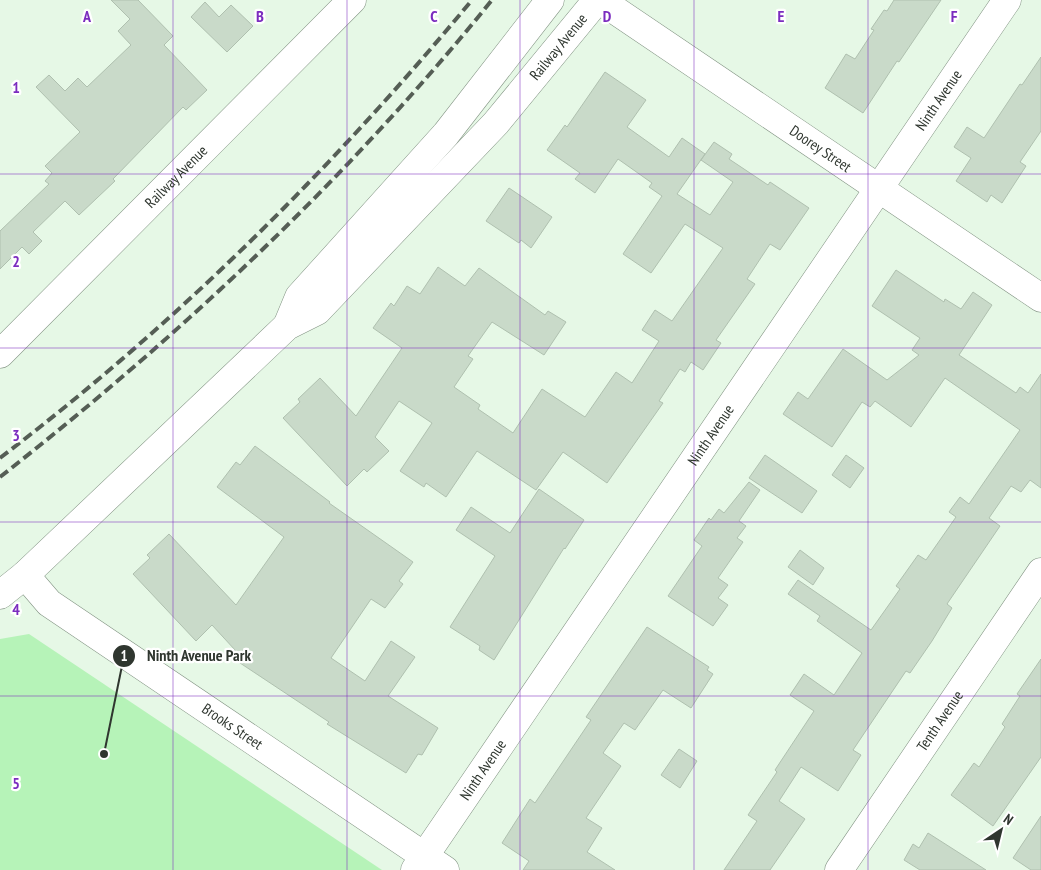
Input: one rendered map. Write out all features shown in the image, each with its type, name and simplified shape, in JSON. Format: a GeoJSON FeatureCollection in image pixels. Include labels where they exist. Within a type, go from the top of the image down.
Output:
{"type":"FeatureCollection","features":[{"type":"Feature","properties":{"kind":"street","name":"Railway Avenue"},"geometry":{"type":"LineString","coordinates":[[0,354],[352,0]]}},
{"type":"Feature","properties":{"kind":"street","name":"Railway Avenue"},"geometry":{"type":"LineString","coordinates":[[287,326],[299,296],[446,134],[550,0]]}},
{"type":"Feature","properties":{"kind":"street","name":"Railway Avenue"},"geometry":{"type":"LineString","coordinates":[[0,595],[25,575],[287,326],[317,311],[430,194],[496,122],[599,0]]}},
{"type":"Feature","properties":{"kind":"street","name":"Doorey Street"},"geometry":{"type":"LineString","coordinates":[[599,0],[1041,298]]}},
{"type":"Feature","properties":{"kind":"street","name":"Ninth Avenue"},"geometry":{"type":"LineString","coordinates":[[428,865],[879,188],[1007,0]]}},
{"type":"Feature","properties":{"kind":"street","name":"Tenth Avenue"},"geometry":{"type":"LineString","coordinates":[[839,870],[1041,572]]}},
{"type":"Feature","properties":{"kind":"street","name":"Brooks Street"},"geometry":{"type":"LineString","coordinates":[[25,575],[50,603],[428,865]]}},
{"type":"Feature","properties":{"kind":"green space"},"geometry":{"type":"Polygon","coordinates":[[[29,634],[382,870],[0,870],[0,639],[29,634]]]}},
{"type":"Feature","properties":{"kind":"building"},"geometry":{"type":"Polygon","coordinates":[[[111,0],[138,0],[173,36],[164,45],[207,90],[186,110],[183,107],[113,179],[115,181],[79,215],[65,201],[33,232],[42,241],[29,254],[22,247],[0,269],[0,231],[49,184],[45,181],[52,173],[45,166],[80,132],[36,87],[49,75],[65,91],[78,78],[87,87],[131,45],[118,31],[130,19],[111,0]]]}},
{"type":"Feature","properties":{"kind":"building"},"geometry":{"type":"Polygon","coordinates":[[[894,0],[941,0],[899,62],[897,61],[863,113],[825,88],[846,54],[855,59],[874,30],[871,29],[884,10],[887,11],[894,0]]]}},
{"type":"Feature","properties":{"kind":"building"},"geometry":{"type":"Polygon","coordinates":[[[205,2],[219,17],[231,5],[253,26],[227,52],[191,17],[205,2]]]}},
{"type":"Feature","properties":{"kind":"building"},"geometry":{"type":"Polygon","coordinates":[[[1041,57],[1041,131],[1020,162],[1026,166],[1002,203],[991,195],[987,202],[956,181],[971,158],[954,147],[967,127],[984,138],[1020,84],[1022,85],[1041,57]]]}},
{"type":"Feature","properties":{"kind":"building"},"geometry":{"type":"Polygon","coordinates":[[[605,72],[646,100],[627,127],[669,157],[682,138],[705,154],[677,194],[710,215],[733,182],[701,160],[714,142],[732,154],[729,159],[768,185],[770,182],[809,208],[780,250],[770,244],[747,279],[755,284],[716,340],[721,343],[703,370],[691,362],[685,372],[680,369],[659,401],[663,403],[607,483],[563,452],[536,490],[477,451],[446,497],[426,483],[424,487],[400,471],[432,423],[399,401],[375,437],[389,451],[367,472],[364,469],[347,486],[283,418],[300,402],[298,399],[320,378],[356,416],[402,348],[373,328],[391,303],[394,306],[407,286],[420,294],[438,267],[465,286],[479,268],[545,315],[548,311],[566,322],[544,355],[492,322],[468,356],[473,359],[454,387],[480,405],[478,409],[513,433],[542,389],[585,417],[616,372],[632,383],[659,341],[642,330],[655,310],[672,321],[723,248],[685,224],[651,273],[623,254],[662,196],[649,187],[652,183],[618,159],[595,193],[575,179],[580,173],[547,150],[565,125],[567,127],[605,72]]]}},
{"type":"Feature","properties":{"kind":"building"},"geometry":{"type":"Polygon","coordinates":[[[509,188],[552,217],[531,248],[521,240],[519,243],[486,221],[509,188]]]}},
{"type":"Feature","properties":{"kind":"building"},"geometry":{"type":"Polygon","coordinates":[[[896,270],[944,302],[945,299],[961,309],[973,292],[992,305],[959,355],[1016,393],[1020,387],[1028,393],[1041,374],[1041,488],[1030,480],[1021,492],[1011,486],[989,518],[1000,526],[947,604],[952,608],[932,641],[910,673],[906,671],[853,750],[861,755],[838,791],[801,767],[779,801],[805,819],[770,870],[724,870],[757,821],[748,815],[814,711],[790,695],[804,674],[834,695],[862,653],[817,621],[820,616],[788,594],[798,580],[871,630],[900,589],[896,586],[918,555],[926,560],[956,517],[949,512],[960,497],[969,504],[1020,430],[945,378],[911,427],[875,401],[870,407],[862,402],[832,447],[783,414],[798,392],[808,399],[843,349],[887,380],[919,355],[912,350],[920,338],[872,306],[896,270]]]}},
{"type":"Feature","properties":{"kind":"building"},"geometry":{"type":"Polygon","coordinates":[[[255,446],[329,503],[413,562],[399,581],[403,584],[385,608],[371,599],[331,658],[365,681],[391,641],[415,657],[388,696],[438,728],[422,755],[418,754],[406,773],[327,724],[329,722],[231,657],[235,650],[212,625],[196,641],[133,574],[150,558],[147,555],[169,534],[236,605],[284,537],[217,487],[236,462],[240,465],[255,446]]]}},
{"type":"Feature","properties":{"kind":"building"},"geometry":{"type":"Polygon","coordinates":[[[765,455],[817,491],[802,513],[749,478],[765,455]]]}},
{"type":"Feature","properties":{"kind":"building"},"geometry":{"type":"Polygon","coordinates":[[[846,455],[864,468],[850,488],[832,475],[846,455]]]}},
{"type":"Feature","properties":{"kind":"building"},"geometry":{"type":"Polygon","coordinates":[[[749,482],[760,490],[739,521],[746,526],[737,538],[743,542],[718,578],[728,585],[718,598],[728,605],[713,626],[668,596],[702,546],[694,540],[709,518],[711,520],[719,509],[724,513],[749,482]]]}},
{"type":"Feature","properties":{"kind":"building"},"geometry":{"type":"Polygon","coordinates":[[[539,489],[584,520],[564,548],[494,660],[479,650],[480,646],[450,627],[495,556],[456,530],[471,507],[510,533],[539,489]]]}},
{"type":"Feature","properties":{"kind":"building"},"geometry":{"type":"Polygon","coordinates":[[[800,550],[824,568],[813,585],[788,567],[800,550]]]}},
{"type":"Feature","properties":{"kind":"building"},"geometry":{"type":"Polygon","coordinates":[[[647,627],[709,667],[707,670],[713,674],[691,708],[663,690],[635,730],[624,723],[603,753],[621,766],[586,818],[602,828],[587,852],[615,870],[523,870],[529,861],[502,843],[530,799],[535,803],[591,720],[586,717],[647,627]]]}},
{"type":"Feature","properties":{"kind":"building"},"geometry":{"type":"Polygon","coordinates":[[[1041,659],[1041,757],[993,826],[951,795],[974,763],[979,767],[1005,727],[1002,724],[1020,696],[1017,694],[1041,659]]]}},
{"type":"Feature","properties":{"kind":"building"},"geometry":{"type":"Polygon","coordinates":[[[679,749],[697,761],[680,788],[661,775],[679,749]]]}},
{"type":"Feature","properties":{"kind":"building"},"geometry":{"type":"Polygon","coordinates":[[[1041,816],[1041,870],[1031,870],[1013,858],[1041,816]]]}},
{"type":"Feature","properties":{"kind":"building"},"geometry":{"type":"Polygon","coordinates":[[[928,833],[986,870],[920,870],[904,860],[913,844],[919,848],[928,833]]]}},
{"type":"Feature","properties":{"kind":"railway"},"geometry":{"type":"LineString","coordinates":[[0,458],[128,354],[249,242],[364,124],[472,0]]}},
{"type":"Feature","properties":{"kind":"railway"},"geometry":{"type":"LineString","coordinates":[[0,477],[133,368],[197,311],[321,192],[380,130],[492,0]]}},
{"type":"Feature","properties":{"kind":"place","name":"Ninth Avenue Park"},"geometry":{"type":"Point","coordinates":[104,754]}}]}
